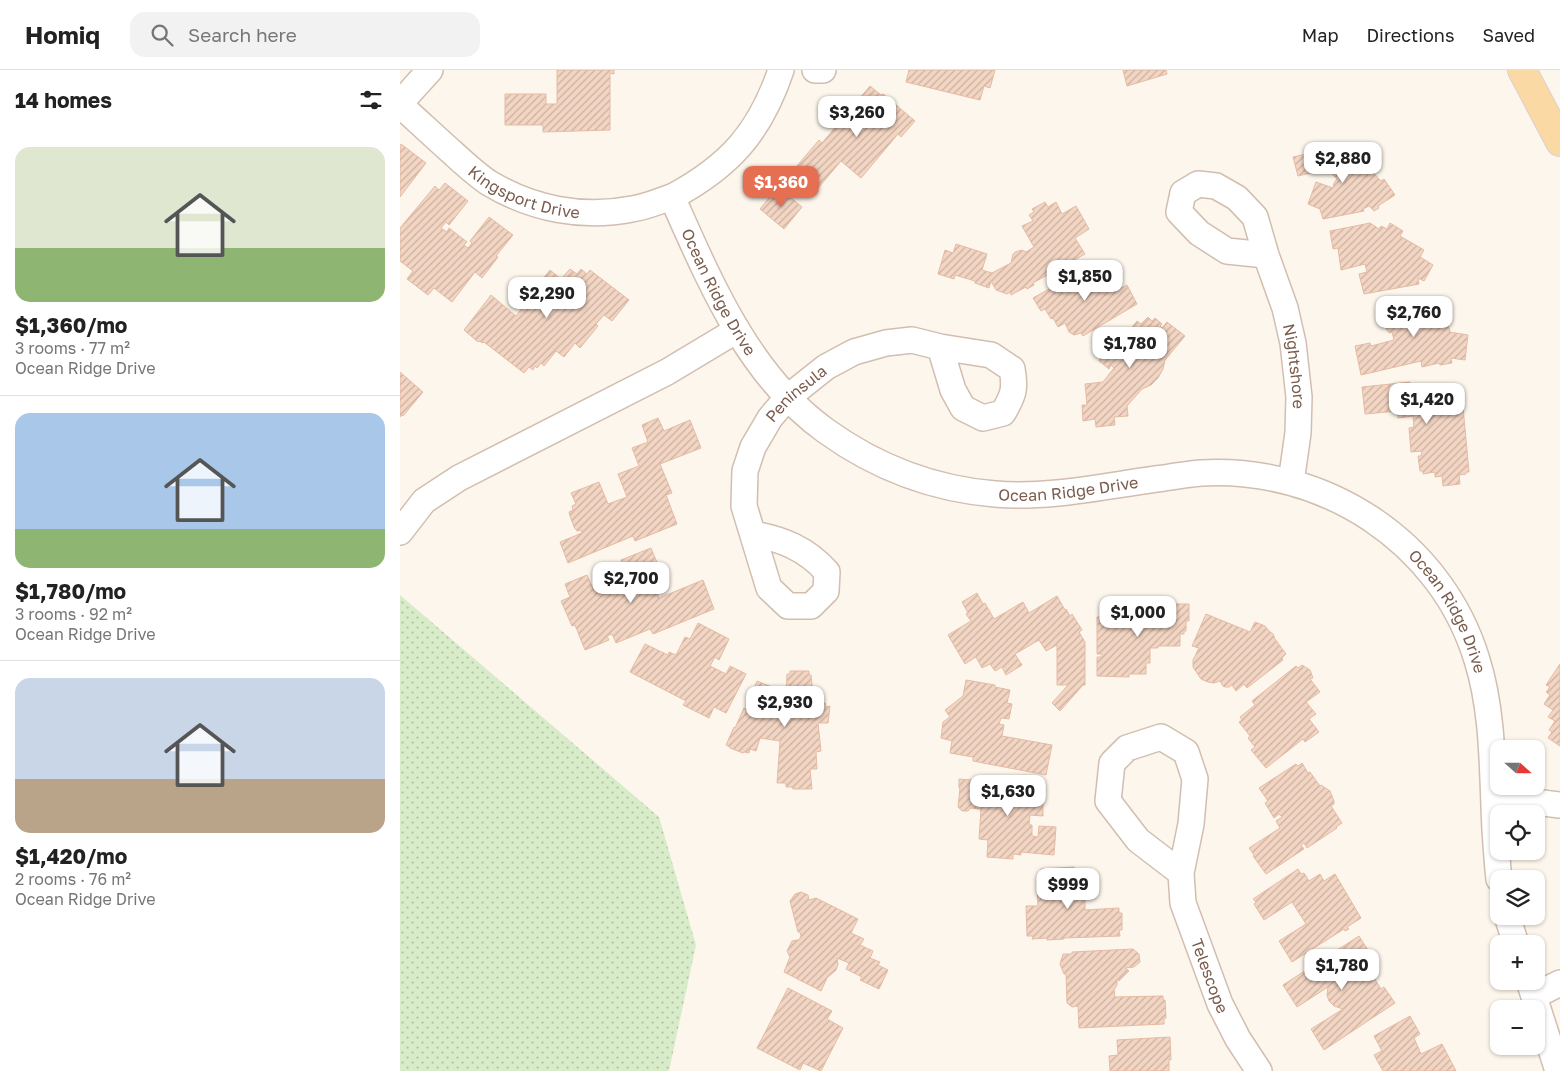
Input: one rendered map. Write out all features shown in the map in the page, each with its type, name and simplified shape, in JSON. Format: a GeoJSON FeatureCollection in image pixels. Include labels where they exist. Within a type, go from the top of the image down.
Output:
{"type":"FeatureCollection","features":[{"type":"Feature","properties":{"kind":"main road"},"geometry":{"type":"LineString","coordinates":[[1522,70],[1560,142]]}},
{"type":"Feature","properties":{"kind":"street"},"geometry":{"type":"LineString","coordinates":[[400,104],[430,70]]}},
{"type":"Feature","properties":{"kind":"street"},"geometry":{"type":"LineString","coordinates":[[672,197],[697,184],[721,166],[742,144],[760,119],[774,92],[781,70]]}},
{"type":"Feature","properties":{"kind":"street"},"geometry":{"type":"LineString","coordinates":[[815,70],[823,70]]}},
{"type":"Feature","properties":{"kind":"street","name":"Kingsport Drive"},"geometry":{"type":"LineString","coordinates":[[400,104],[463,163],[488,182],[515,196],[543,207],[573,212],[604,213],[634,209],[672,197]]}},
{"type":"Feature","properties":{"kind":"street","name":"Ocean Ridge Drive"},"geometry":{"type":"LineString","coordinates":[[672,197],[700,259],[737,330],[756,361],[787,398],[823,429],[851,448],[881,464],[912,477],[945,486],[995,494],[1029,495],[1063,492],[1198,473],[1226,472],[1268,476],[1318,490],[1356,509],[1391,533],[1421,562],[1447,595],[1461,620],[1477,659],[1487,700],[1498,870]]}},
{"type":"Feature","properties":{"kind":"street","name":"Nightshore"},"geometry":{"type":"LineString","coordinates":[[1266,255],[1285,308],[1294,343],[1299,397],[1298,433],[1291,482]]}},
{"type":"Feature","properties":{"kind":"street"},"geometry":{"type":"LineString","coordinates":[[400,532],[424,501],[459,478],[667,372],[737,330]]}},
{"type":"Feature","properties":{"kind":"street","name":"Peninsula"},"geometry":{"type":"LineString","coordinates":[[753,534],[744,506],[744,471],[758,438],[770,418],[787,398],[826,367],[854,352],[886,342],[912,340],[940,347]]}},
{"type":"Feature","properties":{"kind":"street","name":"Telescope"},"geometry":{"type":"LineString","coordinates":[[1181,873],[1138,840],[1108,801],[1112,763],[1127,748],[1161,737],[1186,752],[1195,779],[1192,824],[1181,873],[1183,903],[1220,1004],[1238,1039],[1259,1071]]}},
{"type":"Feature","properties":{"kind":"street"},"geometry":{"type":"LineString","coordinates":[[1494,797],[1560,806]]}},
{"type":"Feature","properties":{"kind":"street"},"geometry":{"type":"LineString","coordinates":[[1545,986],[1560,983]]}},
{"type":"Feature","properties":{"kind":"street"},"geometry":{"type":"LineString","coordinates":[[1531,990],[1558,1071]]}},
{"type":"Feature","properties":{"kind":"green space"},"geometry":{"type":"Polygon","coordinates":[[[400,595],[659,817],[696,945],[669,1071],[400,1071],[400,595]]]}},
{"type":"Feature","properties":{"kind":"building"},"geometry":{"type":"Polygon","coordinates":[[[557,70],[614,70],[614,74],[610,73],[610,130],[543,132],[543,125],[505,125],[505,94],[546,94],[546,104],[557,104],[557,70]]]}},
{"type":"Feature","properties":{"kind":"building"},"geometry":{"type":"Polygon","coordinates":[[[909,70],[995,70],[990,88],[984,86],[980,100],[906,82],[909,70]]]}},
{"type":"Feature","properties":{"kind":"building"},"geometry":{"type":"Polygon","coordinates":[[[1123,70],[1166,70],[1167,74],[1127,86],[1123,70]]]}},
{"type":"Feature","properties":{"kind":"building"},"geometry":{"type":"Polygon","coordinates":[[[870,86],[881,95],[883,94],[915,121],[901,137],[898,134],[861,178],[841,161],[819,187],[796,167],[819,140],[822,143],[870,86]]]}},
{"type":"Feature","properties":{"kind":"building"},"geometry":{"type":"Polygon","coordinates":[[[401,144],[426,163],[400,197],[400,146],[401,144]]]}},
{"type":"Feature","properties":{"kind":"building"},"geometry":{"type":"Polygon","coordinates":[[[1336,149],[1340,152],[1342,150],[1361,170],[1366,165],[1381,181],[1384,179],[1395,195],[1378,206],[1379,208],[1374,211],[1369,206],[1363,209],[1364,211],[1323,219],[1320,209],[1308,204],[1316,182],[1333,188],[1337,179],[1327,169],[1298,176],[1293,157],[1324,150],[1332,153],[1336,149]]]}},
{"type":"Feature","properties":{"kind":"building"},"geometry":{"type":"Polygon","coordinates":[[[445,183],[468,201],[449,225],[446,222],[441,228],[447,232],[449,228],[467,242],[464,245],[468,248],[472,243],[470,241],[489,217],[513,235],[496,256],[498,257],[482,278],[475,272],[452,302],[434,288],[428,295],[407,279],[413,271],[400,261],[400,228],[435,186],[439,190],[445,183]]]}},
{"type":"Feature","properties":{"kind":"building"},"geometry":{"type":"Polygon","coordinates":[[[778,187],[802,207],[784,229],[760,209],[778,187]]]}},
{"type":"Feature","properties":{"kind":"building"},"geometry":{"type":"Polygon","coordinates":[[[1045,202],[1048,207],[1056,202],[1062,214],[1076,206],[1089,229],[1075,238],[1085,254],[1033,283],[1034,285],[1027,289],[1026,287],[1011,295],[1010,292],[1007,294],[996,290],[991,281],[989,288],[975,283],[975,281],[955,275],[954,279],[938,274],[945,250],[953,253],[956,244],[987,254],[982,270],[992,273],[1011,263],[1015,252],[1022,250],[1026,252],[1034,247],[1022,226],[1033,221],[1029,215],[1034,212],[1032,209],[1045,202]]]}},
{"type":"Feature","properties":{"kind":"building"},"geometry":{"type":"Polygon","coordinates":[[[1370,223],[1379,229],[1381,226],[1387,229],[1390,223],[1403,231],[1400,236],[1424,250],[1420,257],[1433,265],[1424,281],[1418,278],[1419,284],[1364,294],[1359,274],[1367,272],[1365,264],[1341,270],[1338,248],[1333,249],[1330,231],[1370,223]]]}},
{"type":"Feature","properties":{"kind":"building"},"geometry":{"type":"Polygon","coordinates":[[[1093,264],[1109,289],[1119,286],[1121,288],[1127,285],[1137,304],[1083,336],[1081,333],[1074,335],[1069,332],[1065,323],[1058,327],[1045,309],[1041,311],[1033,298],[1060,283],[1062,286],[1066,284],[1064,280],[1093,264]]]}},
{"type":"Feature","properties":{"kind":"building"},"geometry":{"type":"Polygon","coordinates":[[[570,269],[577,274],[581,269],[587,274],[590,270],[629,300],[612,321],[604,315],[596,324],[598,326],[580,348],[575,343],[564,357],[556,351],[544,366],[541,363],[537,368],[535,366],[533,370],[529,367],[524,373],[484,342],[478,342],[464,330],[491,295],[516,316],[526,303],[532,308],[538,299],[529,292],[540,278],[542,280],[550,270],[561,279],[570,269]]]}},
{"type":"Feature","properties":{"kind":"building"},"geometry":{"type":"Polygon","coordinates":[[[1417,297],[1418,302],[1444,300],[1450,332],[1468,335],[1465,360],[1451,358],[1452,363],[1440,365],[1439,363],[1422,367],[1421,361],[1361,375],[1355,346],[1370,343],[1371,346],[1394,340],[1392,332],[1389,333],[1384,325],[1385,315],[1389,314],[1387,305],[1401,302],[1400,299],[1417,297]]]}},
{"type":"Feature","properties":{"kind":"building"},"geometry":{"type":"Polygon","coordinates":[[[1148,317],[1152,321],[1155,318],[1162,324],[1160,326],[1162,328],[1167,322],[1185,336],[1165,360],[1158,378],[1151,385],[1142,389],[1127,406],[1128,416],[1114,417],[1115,425],[1096,427],[1095,419],[1083,421],[1082,405],[1087,405],[1085,384],[1103,382],[1114,368],[1111,365],[1109,369],[1099,361],[1104,350],[1120,331],[1125,336],[1137,321],[1141,324],[1148,317]]]}},
{"type":"Feature","properties":{"kind":"building"},"geometry":{"type":"Polygon","coordinates":[[[400,372],[423,392],[403,416],[401,415],[400,417],[400,372]]]}},
{"type":"Feature","properties":{"kind":"building"},"geometry":{"type":"Polygon","coordinates":[[[1410,382],[1410,387],[1443,384],[1444,396],[1462,396],[1469,472],[1459,475],[1460,484],[1443,486],[1442,476],[1435,477],[1435,472],[1423,474],[1423,471],[1420,471],[1418,456],[1421,456],[1422,451],[1411,452],[1409,428],[1414,427],[1413,416],[1398,418],[1398,411],[1365,414],[1362,387],[1410,382]]]}},
{"type":"Feature","properties":{"kind":"building"},"geometry":{"type":"Polygon","coordinates":[[[658,418],[664,431],[690,420],[701,448],[660,464],[672,493],[666,495],[677,524],[635,541],[633,536],[568,563],[560,542],[582,533],[581,530],[577,531],[574,527],[570,516],[569,512],[573,510],[572,506],[576,504],[571,493],[599,482],[608,504],[627,497],[618,474],[639,466],[632,448],[648,442],[642,425],[658,418]]]}},
{"type":"Feature","properties":{"kind":"building"},"geometry":{"type":"Polygon","coordinates":[[[651,548],[658,565],[654,567],[661,585],[655,588],[659,598],[703,580],[714,609],[653,634],[650,629],[616,643],[612,634],[607,636],[609,640],[585,650],[575,625],[572,626],[561,601],[570,597],[565,584],[587,575],[593,589],[613,579],[614,581],[626,575],[621,560],[651,548]]]}},
{"type":"Feature","properties":{"kind":"building"},"geometry":{"type":"Polygon","coordinates":[[[977,593],[994,619],[1023,602],[1029,613],[1057,596],[1070,616],[1072,614],[1082,630],[1079,632],[1085,642],[1085,685],[1060,711],[1052,703],[1068,685],[1057,685],[1057,645],[1046,651],[1039,640],[1015,654],[1022,665],[1006,675],[1002,667],[995,671],[990,664],[982,668],[976,657],[965,664],[948,635],[971,621],[966,614],[968,613],[962,602],[977,593]]]}},
{"type":"Feature","properties":{"kind":"building"},"geometry":{"type":"Polygon","coordinates":[[[1139,604],[1189,604],[1189,621],[1186,621],[1186,631],[1184,631],[1184,634],[1180,634],[1180,646],[1150,648],[1150,663],[1146,663],[1146,674],[1129,674],[1129,677],[1097,676],[1097,657],[1102,657],[1102,654],[1097,654],[1097,617],[1139,616],[1139,604]]]}},
{"type":"Feature","properties":{"kind":"building"},"geometry":{"type":"Polygon","coordinates":[[[1206,614],[1250,632],[1255,622],[1265,626],[1273,634],[1286,654],[1282,658],[1283,660],[1247,688],[1244,684],[1236,691],[1232,685],[1225,687],[1220,681],[1214,683],[1201,679],[1193,667],[1193,660],[1199,648],[1192,646],[1206,614]]]}},
{"type":"Feature","properties":{"kind":"building"},"geometry":{"type":"Polygon","coordinates":[[[698,623],[729,639],[719,660],[715,657],[710,666],[726,674],[730,666],[746,674],[726,713],[714,707],[709,718],[683,705],[686,701],[630,672],[645,644],[668,655],[669,652],[676,655],[685,637],[690,639],[698,623]]]}},
{"type":"Feature","properties":{"kind":"building"},"geometry":{"type":"Polygon","coordinates":[[[1560,664],[1560,746],[1548,738],[1552,732],[1549,730],[1555,721],[1548,717],[1553,710],[1544,704],[1550,695],[1546,692],[1550,687],[1546,685],[1560,664]]]}},
{"type":"Feature","properties":{"kind":"building"},"geometry":{"type":"Polygon","coordinates":[[[1302,665],[1310,670],[1313,678],[1310,679],[1320,692],[1306,702],[1316,714],[1309,719],[1319,732],[1305,742],[1303,739],[1266,768],[1251,750],[1255,747],[1248,738],[1250,736],[1239,722],[1242,720],[1240,717],[1255,705],[1252,701],[1296,666],[1298,668],[1302,665]]]}},
{"type":"Feature","properties":{"kind":"building"},"geometry":{"type":"Polygon","coordinates":[[[790,671],[809,671],[814,704],[825,703],[826,707],[830,706],[828,723],[818,723],[821,751],[816,752],[817,769],[810,769],[812,789],[793,789],[792,787],[786,787],[786,783],[777,783],[780,741],[760,738],[756,751],[750,749],[749,753],[743,753],[726,745],[744,708],[746,709],[757,681],[772,687],[767,699],[786,702],[787,674],[790,674],[790,671]]]}},
{"type":"Feature","properties":{"kind":"building"},"geometry":{"type":"Polygon","coordinates":[[[966,680],[995,685],[995,687],[1010,690],[1007,703],[1012,704],[1009,719],[1001,718],[999,724],[1004,725],[1002,736],[1052,745],[1046,775],[973,761],[973,757],[950,753],[952,741],[941,738],[943,722],[950,717],[945,710],[963,696],[966,680]]]}},
{"type":"Feature","properties":{"kind":"building"},"geometry":{"type":"Polygon","coordinates":[[[1302,763],[1320,786],[1330,791],[1334,801],[1334,804],[1331,806],[1342,823],[1307,848],[1304,843],[1301,845],[1304,849],[1266,874],[1249,848],[1280,828],[1276,821],[1282,817],[1279,814],[1274,818],[1265,803],[1268,801],[1259,788],[1296,764],[1298,766],[1302,763]]]}},
{"type":"Feature","properties":{"kind":"building"},"geometry":{"type":"Polygon","coordinates":[[[959,779],[1005,783],[1005,788],[1010,788],[1010,783],[1043,786],[1043,816],[1030,815],[1029,825],[1032,825],[1032,836],[1038,837],[1039,826],[1056,827],[1054,855],[1021,852],[1021,855],[1013,854],[1013,859],[987,857],[988,840],[979,839],[981,809],[971,808],[968,811],[962,811],[958,807],[959,779]]]}},
{"type":"Feature","properties":{"kind":"building"},"geometry":{"type":"Polygon","coordinates":[[[1074,867],[1075,880],[1081,880],[1081,891],[1085,891],[1085,910],[1119,908],[1119,913],[1122,913],[1122,930],[1119,930],[1120,936],[1047,940],[1047,938],[1032,939],[1033,936],[1027,936],[1026,906],[1038,906],[1037,881],[1042,881],[1041,869],[1074,867]]]}},
{"type":"Feature","properties":{"kind":"building"},"geometry":{"type":"Polygon","coordinates":[[[1298,869],[1301,874],[1304,873],[1309,881],[1320,874],[1324,881],[1335,874],[1361,918],[1347,927],[1349,929],[1345,931],[1344,929],[1292,962],[1279,941],[1306,924],[1292,902],[1264,920],[1253,899],[1298,869]]]}},
{"type":"Feature","properties":{"kind":"building"},"geometry":{"type":"Polygon","coordinates":[[[801,892],[808,895],[809,900],[816,898],[858,919],[851,933],[864,939],[860,945],[873,951],[870,958],[880,962],[878,965],[888,970],[879,989],[860,980],[862,977],[846,969],[849,963],[837,958],[836,970],[827,978],[821,991],[784,972],[790,957],[787,951],[792,941],[799,940],[801,936],[800,932],[798,932],[790,901],[795,894],[801,892]]]}},
{"type":"Feature","properties":{"kind":"building"},"geometry":{"type":"Polygon","coordinates":[[[1359,936],[1371,955],[1368,957],[1374,967],[1369,970],[1381,989],[1384,987],[1395,1003],[1324,1050],[1311,1029],[1343,1009],[1334,1006],[1329,1001],[1327,995],[1328,987],[1297,1007],[1283,985],[1359,936]]]}},
{"type":"Feature","properties":{"kind":"building"},"geometry":{"type":"Polygon","coordinates":[[[1133,949],[1139,954],[1140,962],[1134,967],[1125,968],[1129,971],[1119,981],[1117,979],[1117,985],[1114,990],[1115,997],[1163,996],[1166,1018],[1164,1019],[1164,1024],[1079,1028],[1078,1006],[1072,1007],[1067,1003],[1066,974],[1064,974],[1060,964],[1063,954],[1133,949]]]}},
{"type":"Feature","properties":{"kind":"building"},"geometry":{"type":"Polygon","coordinates":[[[788,988],[832,1011],[827,1019],[843,1028],[821,1071],[803,1063],[800,1070],[757,1048],[788,988]]]}},
{"type":"Feature","properties":{"kind":"building"},"geometry":{"type":"Polygon","coordinates":[[[1410,1016],[1420,1034],[1414,1038],[1421,1054],[1442,1044],[1456,1071],[1383,1071],[1374,1055],[1382,1051],[1374,1036],[1410,1016]]]}},
{"type":"Feature","properties":{"kind":"building"},"geometry":{"type":"Polygon","coordinates":[[[1170,1037],[1171,1060],[1169,1059],[1169,1071],[1110,1071],[1109,1056],[1118,1055],[1117,1040],[1170,1037]]]}}]}
